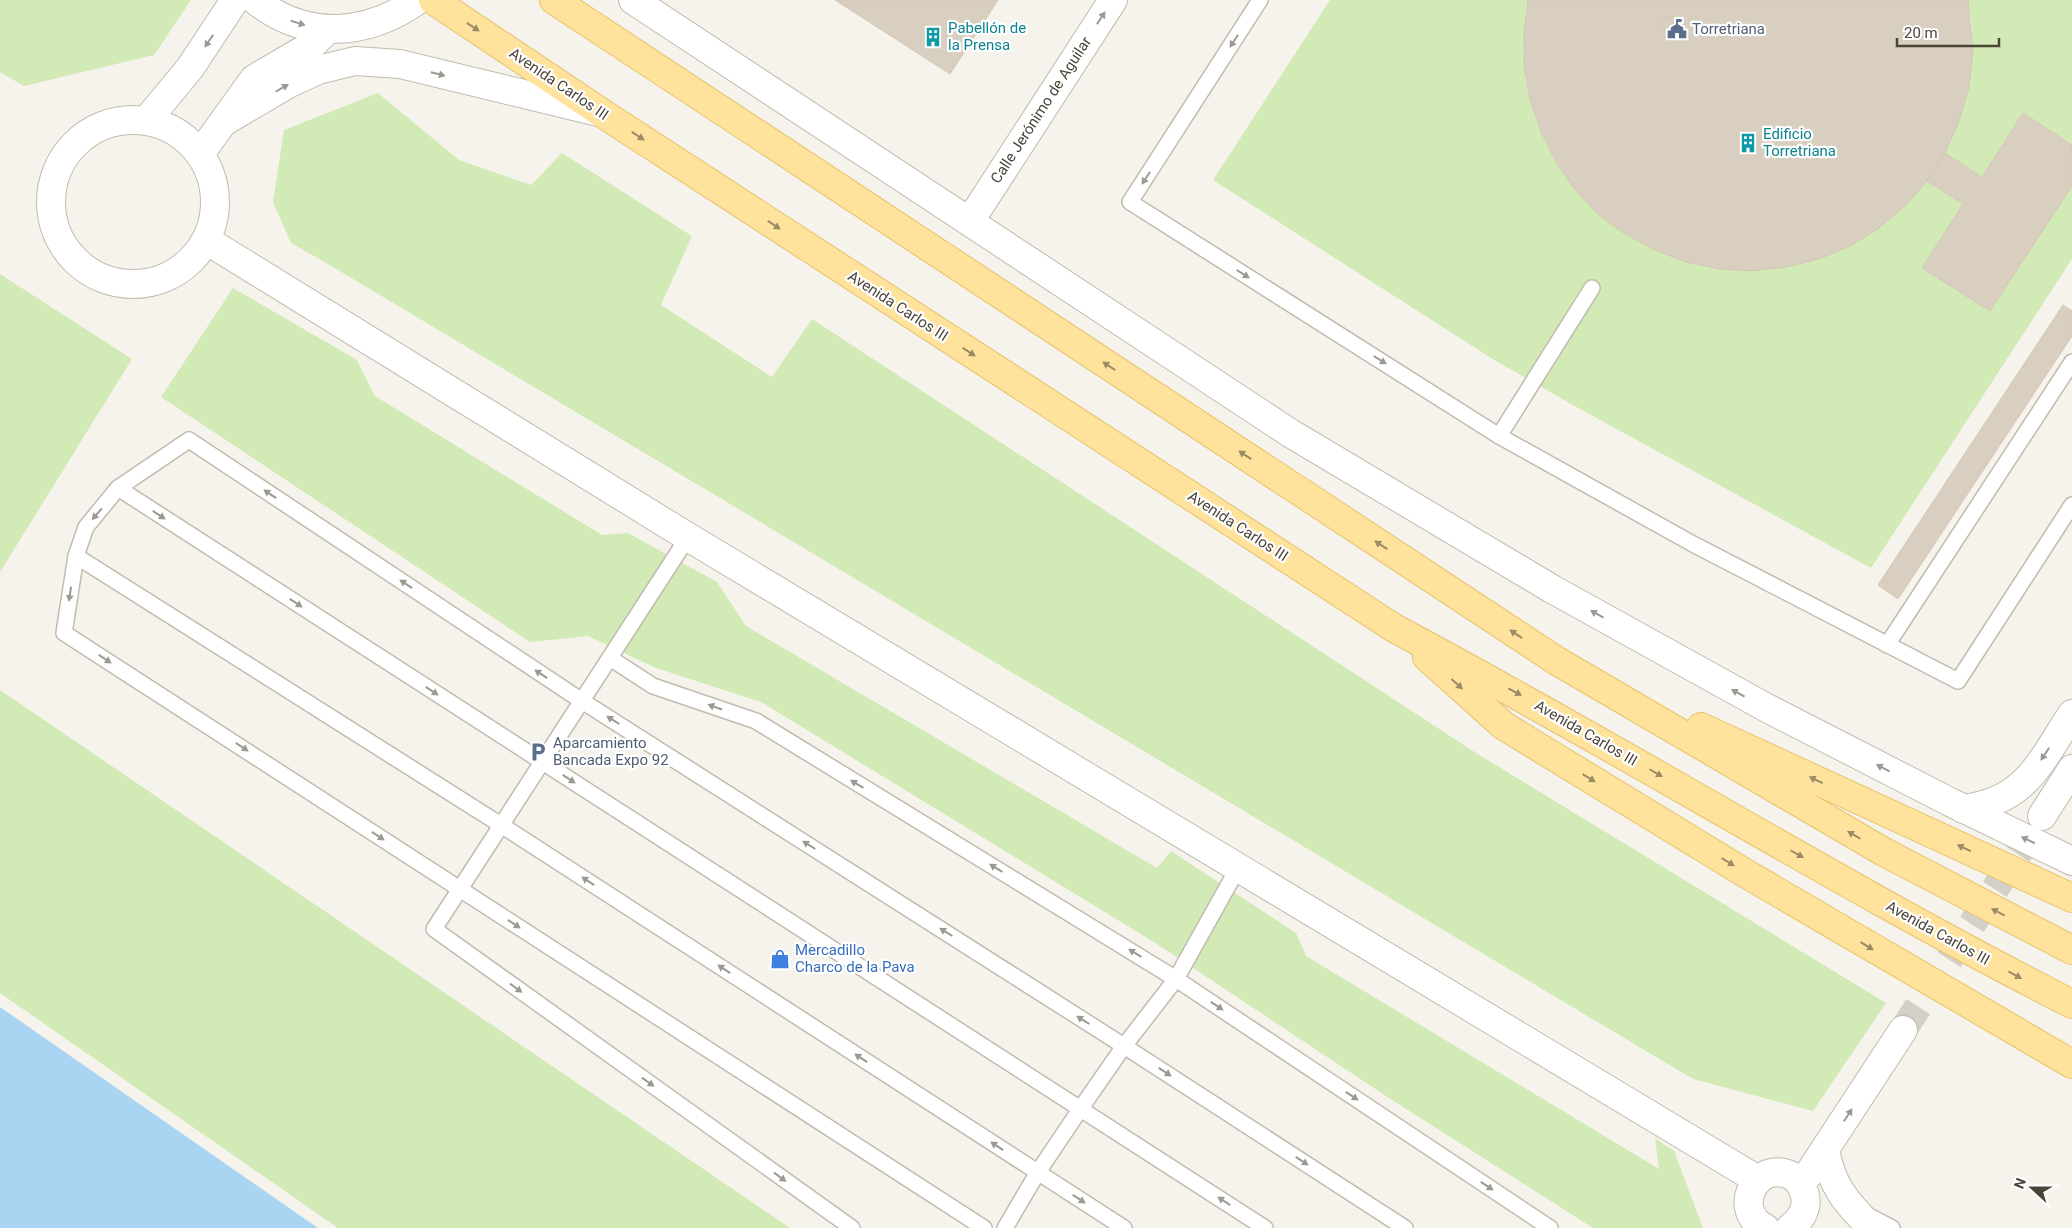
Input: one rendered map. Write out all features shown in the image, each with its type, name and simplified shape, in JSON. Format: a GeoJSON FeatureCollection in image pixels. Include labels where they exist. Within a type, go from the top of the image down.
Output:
{"type":"FeatureCollection","features":[{"type":"Feature","properties":{"kind":"main road","name":"Avenida Carlos III"},"geometry":{"type":"LineString","coordinates":[[433,0],[1394,628],[1525,698],[1863,892],[2072,1004]]}},
{"type":"Feature","properties":{"kind":"main road"},"geometry":{"type":"LineString","coordinates":[[554,0],[1557,661],[1884,852],[2072,950]]}},
{"type":"Feature","properties":{"kind":"main road"},"geometry":{"type":"LineString","coordinates":[[1394,628],[1504,726],[1745,873],[2072,1064]]}},
{"type":"Feature","properties":{"kind":"main road"},"geometry":{"type":"LineString","coordinates":[[1557,661],[2072,898]]}},
{"type":"Feature","properties":{"kind":"street"},"geometry":{"type":"LineString","coordinates":[[146,120],[190,68],[236,0]]}},
{"type":"Feature","properties":{"kind":"street"},"geometry":{"type":"LineString","coordinates":[[256,0],[270,12],[298,24],[327,30],[366,26],[397,15],[418,0]]}},
{"type":"Feature","properties":{"kind":"street"},"geometry":{"type":"LineString","coordinates":[[634,0],[1290,433],[1544,584],[1764,707],[1963,809],[2072,861]]}},
{"type":"Feature","properties":{"kind":"street","name":"Calle Jerónimo de Aguilar"},"geometry":{"type":"LineString","coordinates":[[970,221],[1113,0]]}},
{"type":"Feature","properties":{"kind":"street"},"geometry":{"type":"LineString","coordinates":[[200,154],[254,79],[312,45],[327,30]]}},
{"type":"Feature","properties":{"kind":"street"},"geometry":{"type":"LineString","coordinates":[[225,121],[288,84],[310,74],[354,61],[400,64],[602,112]]}},
{"type":"Feature","properties":{"kind":"street"},"geometry":{"type":"LineString","coordinates":[[119,120],[146,120],[167,127],[186,138],[200,154],[211,174],[215,196],[214,219],[206,240],[189,263],[165,278],[139,284],[111,282],[85,270],[66,250],[53,226],[50,198],[56,171],[71,147],[93,130],[119,120]]}},
{"type":"Feature","properties":{"kind":"street"},"geometry":{"type":"LineString","coordinates":[[206,240],[688,537],[1758,1180]]}},
{"type":"Feature","properties":{"kind":"street"},"geometry":{"type":"LineString","coordinates":[[1963,809],[1980,807],[2005,798],[2027,782],[2072,714]]}},
{"type":"Feature","properties":{"kind":"street"},"geometry":{"type":"LineString","coordinates":[[2042,816],[2072,769]]}},
{"type":"Feature","properties":{"kind":"street"},"geometry":{"type":"LineString","coordinates":[[1803,1192],[1825,1149],[1903,1030]]}},
{"type":"Feature","properties":{"kind":"street"},"geometry":{"type":"LineString","coordinates":[[1825,1149],[1833,1180],[1848,1205],[1872,1228]]}},
{"type":"Feature","properties":{"kind":"street"},"geometry":{"type":"LineString","coordinates":[[1765,1228],[1754,1220],[1748,1201],[1750,1191],[1758,1180],[1773,1172],[1792,1176],[1803,1192],[1805,1210],[1798,1222],[1790,1228]]}},
{"type":"Feature","properties":{"kind":"street"},"geometry":{"type":"LineString","coordinates":[[1803,1192],[1848,1205]]}},
{"type":"Feature","properties":{"kind":"lane"},"geometry":{"type":"LineString","coordinates":[[1260,0],[1130,202],[1499,436],[1693,544],[1958,681],[2072,505]]}},
{"type":"Feature","properties":{"kind":"lane"},"geometry":{"type":"LineString","coordinates":[[1499,436],[1592,288]]}},
{"type":"Feature","properties":{"kind":"lane"},"geometry":{"type":"LineString","coordinates":[[1887,645],[2072,362]]}},
{"type":"Feature","properties":{"kind":"lane"},"geometry":{"type":"LineString","coordinates":[[984,1228],[64,633],[76,556],[86,527],[118,488],[189,440],[582,701],[1124,1046],[1405,1228]]}},
{"type":"Feature","properties":{"kind":"lane"},"geometry":{"type":"LineString","coordinates":[[118,488],[1265,1228]]}},
{"type":"Feature","properties":{"kind":"lane"},"geometry":{"type":"LineString","coordinates":[[688,537],[434,929],[852,1228]]}},
{"type":"Feature","properties":{"kind":"lane"},"geometry":{"type":"LineString","coordinates":[[76,556],[501,825],[1124,1228]]}},
{"type":"Feature","properties":{"kind":"lane"},"geometry":{"type":"LineString","coordinates":[[610,658],[653,686],[756,722],[1176,979],[1550,1228]]}},
{"type":"Feature","properties":{"kind":"lane"},"geometry":{"type":"LineString","coordinates":[[1005,1228],[1038,1172],[1081,1108],[1124,1046],[1176,979],[1238,868]]}},
{"type":"Feature","properties":{"kind":"lane"},"geometry":{"type":"LineString","coordinates":[[1848,1205],[1892,1228]]}},
{"type":"Feature","properties":{"kind":"green space"},"geometry":{"type":"Polygon","coordinates":[[[0,0],[191,0],[154,55],[24,86],[0,72],[0,0]]]}},
{"type":"Feature","properties":{"kind":"green space"},"geometry":{"type":"Polygon","coordinates":[[[1330,0],[1528,0],[1524,51],[1527,89],[1530,101],[1552,154],[1584,198],[1625,232],[1671,256],[1722,268],[1775,268],[1827,255],[1878,228],[1892,218],[1927,181],[1963,204],[1990,311],[2072,186],[2072,259],[1871,568],[1571,404],[1491,358],[1213,180],[1330,0]]]}},
{"type":"Feature","properties":{"kind":"green space"},"geometry":{"type":"Polygon","coordinates":[[[1968,0],[2072,0],[2072,145],[2023,113],[1982,177],[1945,153],[1953,135],[1969,78],[1972,40],[1968,0]]]}},
{"type":"Feature","properties":{"kind":"green space"},"geometry":{"type":"Polygon","coordinates":[[[378,93],[459,160],[531,185],[562,153],[692,236],[661,305],[772,377],[812,319],[1476,753],[1886,1003],[1813,1111],[1693,1079],[291,243],[273,202],[284,130],[378,93]]]}},
{"type":"Feature","properties":{"kind":"green space"},"geometry":{"type":"Polygon","coordinates":[[[0,274],[132,359],[0,572],[0,274]]]}},
{"type":"Feature","properties":{"kind":"green space"},"geometry":{"type":"Polygon","coordinates":[[[233,288],[357,360],[375,396],[602,535],[628,533],[717,582],[746,626],[1157,868],[1171,851],[1296,933],[1306,956],[1659,1169],[1655,1138],[1674,1151],[1703,1228],[1593,1228],[1389,1098],[1157,944],[761,702],[656,668],[588,636],[530,642],[161,397],[233,288]]]}},
{"type":"Feature","properties":{"kind":"green space"},"geometry":{"type":"Polygon","coordinates":[[[0,690],[790,1228],[338,1228],[0,993],[0,690]]]}},
{"type":"Feature","properties":{"kind":"water"},"geometry":{"type":"Polygon","coordinates":[[[0,1007],[318,1228],[0,1228],[0,1007]]]}},
{"type":"Feature","properties":{"kind":"building","name":"Pabellón de la Prensa"},"geometry":{"type":"Polygon","coordinates":[[[835,0],[998,0],[950,74],[835,0]]]}},
{"type":"Feature","properties":{"kind":"building","name":"Edificio Torretriana"},"geometry":{"type":"Polygon","coordinates":[[[1528,0],[1968,0],[1973,51],[1969,87],[1959,121],[1945,153],[1927,181],[1905,206],[1879,228],[1850,246],[1819,259],[1786,267],[1753,271],[1720,269],[1686,262],[1655,250],[1625,234],[1598,214],[1575,190],[1556,162],[1541,132],[1530,100],[1524,67],[1524,33],[1528,0]]]}},
{"type":"Feature","properties":{"kind":"building"},"geometry":{"type":"Polygon","coordinates":[[[1671,16],[1677,18],[1679,24],[1677,30],[1671,32],[1665,30],[1663,24],[1665,18],[1671,16]]]}},
{"type":"Feature","properties":{"kind":"building"},"geometry":{"type":"Polygon","coordinates":[[[2023,113],[2072,145],[2072,186],[1990,311],[1922,268],[1963,204],[1927,181],[1945,153],[1982,177],[2023,113]]]}},
{"type":"Feature","properties":{"kind":"building"},"geometry":{"type":"Polygon","coordinates":[[[2063,305],[2072,311],[2072,336],[1898,599],[1878,585],[2063,305]]]}},
{"type":"Feature","properties":{"kind":"tunnel"},"geometry":{"type":"LineString","coordinates":[[1903,1030],[2040,820]]}},
{"type":"Feature","properties":{"kind":"place","name":"Torretriana"},"geometry":{"type":"Point","coordinates":[1677,29]}},
{"type":"Feature","properties":{"kind":"place","name":"Pabellón de la Prensa"},"geometry":{"type":"Point","coordinates":[933,37]}},
{"type":"Feature","properties":{"kind":"place","name":"Edificio Torretriana"},"geometry":{"type":"Point","coordinates":[1748,143]}},
{"type":"Feature","properties":{"kind":"place","name":"Aparcamiento Bancada Expo 92"},"geometry":{"type":"Point","coordinates":[538,752]}},
{"type":"Feature","properties":{"kind":"place","name":"Mercadillo Charco de la Pava"},"geometry":{"type":"Point","coordinates":[780,959]}}]}
